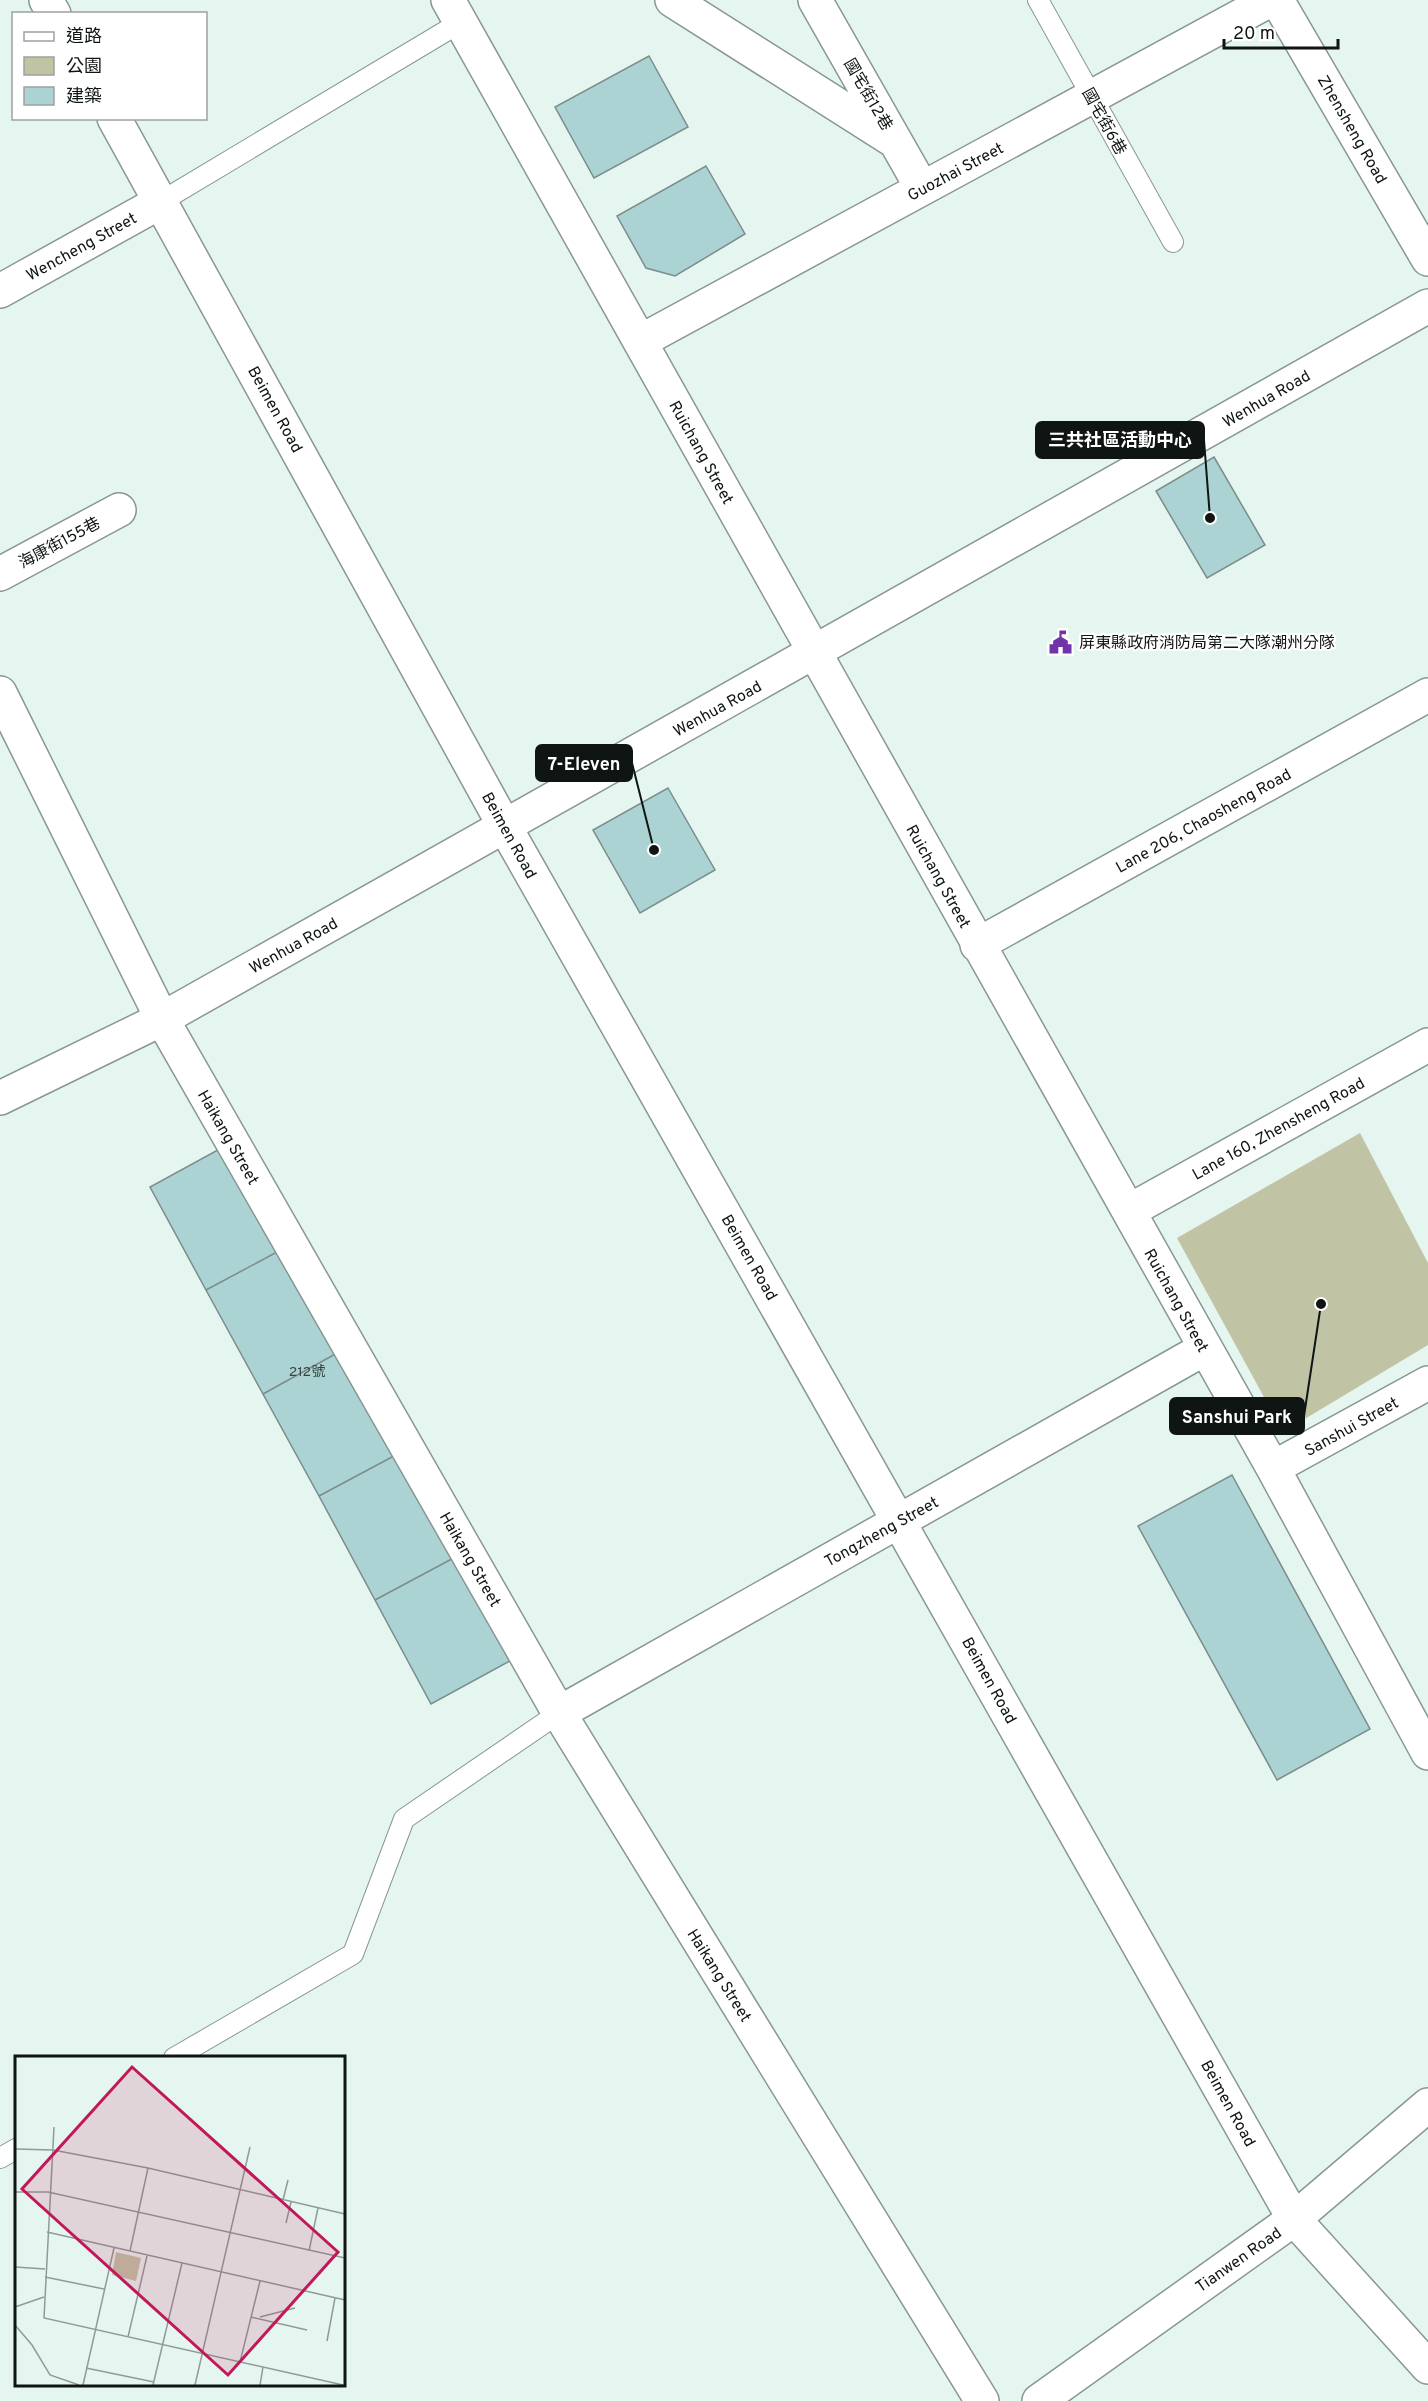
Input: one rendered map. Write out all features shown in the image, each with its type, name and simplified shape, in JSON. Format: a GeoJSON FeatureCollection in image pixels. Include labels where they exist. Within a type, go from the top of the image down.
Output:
{"type":"FeatureCollection","features":[{"type":"Feature","properties":{"kind":"street"},"geometry":{"type":"LineString","coordinates":[[672,0],[896,142]]}},
{"type":"Feature","properties":{"kind":"street","name":"國宅街12巷"},"geometry":{"type":"LineString","coordinates":[[814,0],[922,188]]}},
{"type":"Feature","properties":{"kind":"street","name":"Guozhai Street"},"geometry":{"type":"LineString","coordinates":[[641,341],[1270,0]]}},
{"type":"Feature","properties":{"kind":"street","name":"Zhensheng Road"},"geometry":{"type":"LineString","coordinates":[[1277,0],[1428,259]]}},
{"type":"Feature","properties":{"kind":"street","name":"Ruichang Street"},"geometry":{"type":"LineString","coordinates":[[454,11],[1129,1211],[1204,1349],[1273,1468],[1428,1753]]}},
{"type":"Feature","properties":{"kind":"street","name":"Beimen Road"},"geometry":{"type":"LineString","coordinates":[[115,120],[162,201],[505,827],[1294,2219],[1428,2367]]}},
{"type":"Feature","properties":{"kind":"street","name":"Wencheng Street"},"geometry":{"type":"LineString","coordinates":[[0,291],[162,201]]}},
{"type":"Feature","properties":{"kind":"street","name":"Wenhua Road"},"geometry":{"type":"LineString","coordinates":[[0,1098],[162,1019],[814,654],[1428,306]]}},
{"type":"Feature","properties":{"kind":"street","name":"海康街155巷"},"geometry":{"type":"LineString","coordinates":[[0,574],[119,510]]}},
{"type":"Feature","properties":{"kind":"street","name":"Haikang Street"},"geometry":{"type":"LineString","coordinates":[[0,693],[162,1019],[559,1713],[982,2401]]}},
{"type":"Feature","properties":{"kind":"street","name":"Lane 206, Chaosheng Road"},"geometry":{"type":"LineString","coordinates":[[978,945],[1428,695]]}},
{"type":"Feature","properties":{"kind":"street","name":"Lane 160, Zhensheng Road"},"geometry":{"type":"LineString","coordinates":[[1129,1211],[1428,1045]]}},
{"type":"Feature","properties":{"kind":"street","name":"Tongzheng Street"},"geometry":{"type":"LineString","coordinates":[[559,1713],[1204,1349]]}},
{"type":"Feature","properties":{"kind":"street","name":"Sanshui Street"},"geometry":{"type":"LineString","coordinates":[[1273,1468],[1428,1383]]}},
{"type":"Feature","properties":{"kind":"street","name":"Tianwen Road"},"geometry":{"type":"LineString","coordinates":[[1039,2401],[1294,2219],[1428,2105]]}},
{"type":"Feature","properties":{"kind":"lane","name":"國宅街6巷"},"geometry":{"type":"LineString","coordinates":[[1038,0],[1173,242]]}},
{"type":"Feature","properties":{"kind":"lane"},"geometry":{"type":"LineString","coordinates":[[162,201],[454,11]]}},
{"type":"Feature","properties":{"kind":"lane"},"geometry":{"type":"LineString","coordinates":[[177,2056],[353,1954],[404,1819],[559,1713]]}},
{"type":"Feature","properties":{"kind":"lane"},"geometry":{"type":"LineString","coordinates":[[0,2158],[15,2150]]}},
{"type":"Feature","properties":{"kind":"green space"},"geometry":{"type":"Polygon","coordinates":[[[1360,1133],[1428,1263],[1428,1345],[1283,1432],[1177,1238],[1360,1133]]]}},
{"type":"Feature","properties":{"kind":"building"},"geometry":{"type":"Polygon","coordinates":[[[649,56],[688,127],[594,178],[555,107],[649,56]]]}},
{"type":"Feature","properties":{"kind":"building"},"geometry":{"type":"Polygon","coordinates":[[[706,166],[745,234],[675,276],[646,268],[617,216],[706,166]]]}},
{"type":"Feature","properties":{"kind":"building"},"geometry":{"type":"Polygon","coordinates":[[[1214,457],[1265,545],[1207,578],[1156,491],[1214,457]]]}},
{"type":"Feature","properties":{"kind":"building"},"geometry":{"type":"Polygon","coordinates":[[[668,788],[715,870],[640,913],[593,830],[668,788]]]}},
{"type":"Feature","properties":{"kind":"building"},"geometry":{"type":"Polygon","coordinates":[[[236,1140],[292,1244],[206,1290],[150,1187],[236,1140]]]}},
{"type":"Feature","properties":{"kind":"building"},"geometry":{"type":"Polygon","coordinates":[[[292,1244],[348,1347],[263,1394],[206,1290],[292,1244]]]}},
{"type":"Feature","properties":{"kind":"building"},"geometry":{"type":"Polygon","coordinates":[[[348,1347],[405,1450],[319,1496],[263,1394],[348,1347]]]}},
{"type":"Feature","properties":{"kind":"building"},"geometry":{"type":"Polygon","coordinates":[[[405,1450],[461,1554],[375,1600],[319,1496],[405,1450]]]}},
{"type":"Feature","properties":{"kind":"building"},"geometry":{"type":"Polygon","coordinates":[[[1232,1475],[1370,1729],[1277,1780],[1138,1526],[1232,1475]]]}},
{"type":"Feature","properties":{"kind":"building"},"geometry":{"type":"Polygon","coordinates":[[[461,1554],[517,1657],[431,1704],[375,1600],[461,1554]]]}},
{"type":"Feature","properties":{"kind":"place","name":"三共社區活動中心"},"geometry":{"type":"Point","coordinates":[1210,518]}},
{"type":"Feature","properties":{"kind":"place","name":"屏東縣政府消防局第二大隊潮州分隊"},"geometry":{"type":"Point","coordinates":[1061,642]}},
{"type":"Feature","properties":{"kind":"place","name":"7-Eleven"},"geometry":{"type":"Point","coordinates":[654,850]}},
{"type":"Feature","properties":{"kind":"place","name":"Sanshui Park"},"geometry":{"type":"Point","coordinates":[1321,1304]}}]}
